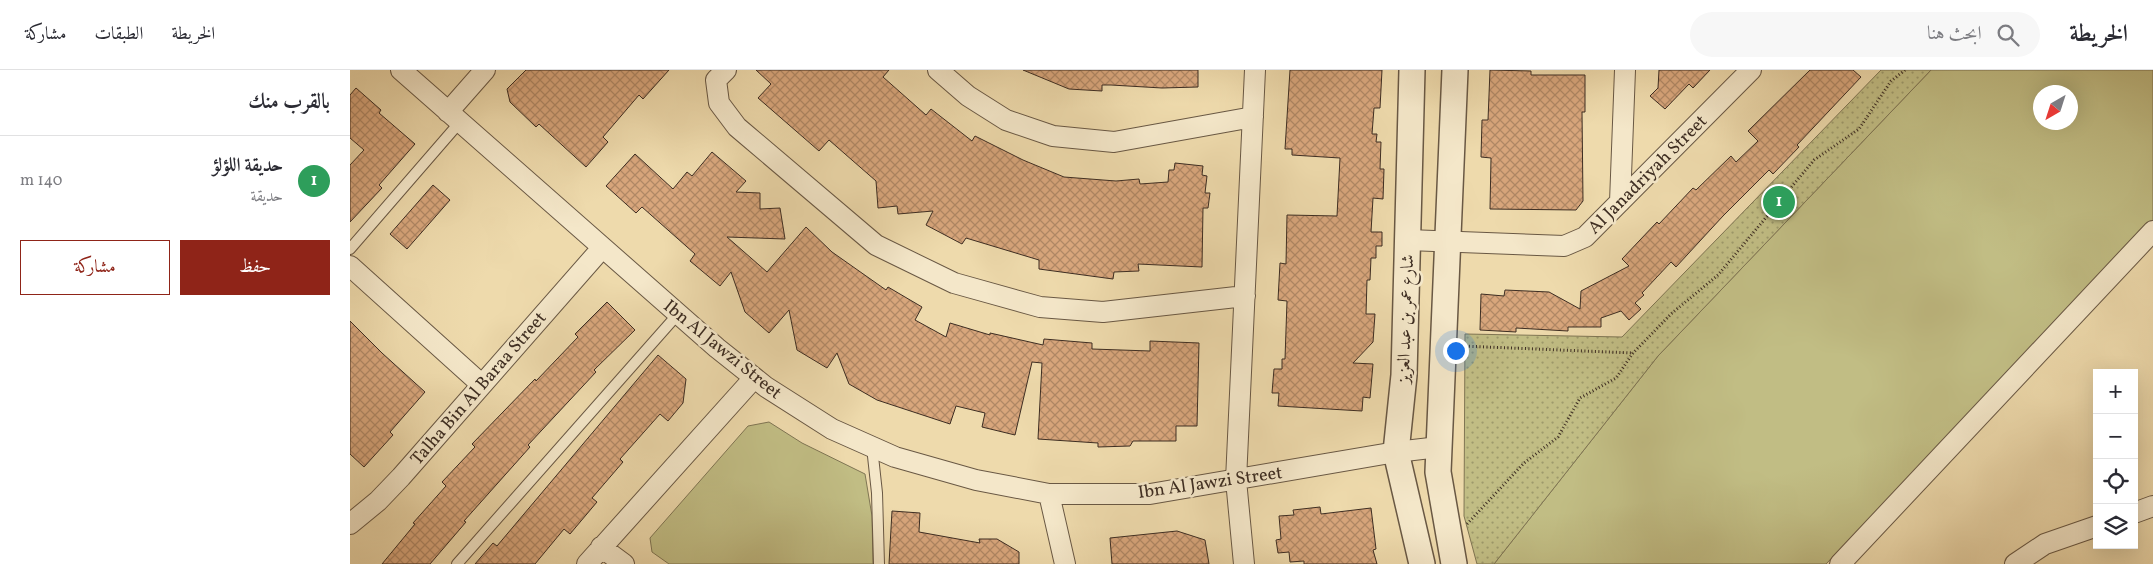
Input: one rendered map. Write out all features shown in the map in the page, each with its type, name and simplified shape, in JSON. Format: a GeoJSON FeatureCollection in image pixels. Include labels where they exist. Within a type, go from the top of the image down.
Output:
{"type":"FeatureCollection","features":[{"type":"Feature","properties":{"kind":"street","name":"Ibn Al Jawzi Street"},"geometry":{"type":"LineString","coordinates":[[401,70],[602,248],[754,378],[832,429],[895,457],[976,480],[1049,494],[1150,494],[1396,452],[1439,447]]}},
{"type":"Feature","properties":{"kind":"street"},"geometry":{"type":"LineString","coordinates":[[454,117],[485,70]]}},
{"type":"Feature","properties":{"kind":"street"},"geometry":{"type":"LineString","coordinates":[[726,70],[716,80],[719,103],[737,127],[876,245],[954,283],[1040,307],[1103,312],[1245,296]]}},
{"type":"Feature","properties":{"kind":"street"},"geometry":{"type":"LineString","coordinates":[[938,70],[968,96],[1006,120],[1053,136],[1114,142],[1253,117]]}},
{"type":"Feature","properties":{"kind":"street"},"geometry":{"type":"LineString","coordinates":[[1244,564],[1236,480],[1255,70]]}},
{"type":"Feature","properties":{"kind":"street","name":"شارع عمر بن عبد العزيز"},"geometry":{"type":"LineString","coordinates":[[1412,70],[1404,375],[1396,452],[1422,564]]}},
{"type":"Feature","properties":{"kind":"street"},"geometry":{"type":"LineString","coordinates":[[1452,553],[1438,472],[1455,70]]}},
{"type":"Feature","properties":{"kind":"street","name":"Al Janadriyah Street"},"geometry":{"type":"LineString","coordinates":[[1408,240],[1564,246],[1585,237],[1751,70]]}},
{"type":"Feature","properties":{"kind":"street"},"geometry":{"type":"LineString","coordinates":[[1620,202],[1627,72]]}},
{"type":"Feature","properties":{"kind":"street"},"geometry":{"type":"LineString","coordinates":[[1840,564],[2153,231]]}},
{"type":"Feature","properties":{"kind":"street","name":"Talha Bin Al Baraa Street"},"geometry":{"type":"LineString","coordinates":[[350,524],[378,501],[401,477],[602,248]]}},
{"type":"Feature","properties":{"kind":"street"},"geometry":{"type":"LineString","coordinates":[[353,276],[481,384]]}},
{"type":"Feature","properties":{"kind":"street"},"geometry":{"type":"LineString","coordinates":[[588,564],[754,378]]}},
{"type":"Feature","properties":{"kind":"street"},"geometry":{"type":"LineString","coordinates":[[1049,494],[1065,564]]}},
{"type":"Feature","properties":{"kind":"street"},"geometry":{"type":"LineString","coordinates":[[2138,512],[2153,506]]}},
{"type":"Feature","properties":{"kind":"street"},"geometry":{"type":"LineString","coordinates":[[2015,564],[2045,544],[2093,527]]}},
{"type":"Feature","properties":{"kind":"street"},"geometry":{"type":"LineString","coordinates":[[601,548],[624,564]]}},
{"type":"Feature","properties":{"kind":"lane"},"geometry":{"type":"LineString","coordinates":[[350,249],[454,117]]}},
{"type":"Feature","properties":{"kind":"lane"},"geometry":{"type":"LineString","coordinates":[[457,564],[678,314]]}},
{"type":"Feature","properties":{"kind":"lane"},"geometry":{"type":"LineString","coordinates":[[872,447],[877,494],[879,564]]}},
{"type":"Feature","properties":{"kind":"path"},"geometry":{"type":"LineString","coordinates":[[1452,553],[1524,464],[1558,437],[1580,398],[1616,378],[1633,353],[1672,314],[1718,275],[1814,160],[1859,129],[1891,81],[1905,70]]}},
{"type":"Feature","properties":{"kind":"path"},"geometry":{"type":"LineString","coordinates":[[1444,345],[1633,353]]}},
{"type":"Feature","properties":{"kind":"shaded area"},"geometry":{"type":"Polygon","coordinates":[[[1881,70],[1931,70],[1658,356],[1494,564],[1477,564],[1464,516],[1465,334],[1622,337],[1881,70]]]}},
{"type":"Feature","properties":{"kind":"shaded area"},"geometry":{"type":"Polygon","coordinates":[[[1931,70],[2153,70],[2153,220],[1826,564],[1494,564],[1658,356],[1931,70]]]}},
{"type":"Feature","properties":{"kind":"shaded area"},"geometry":{"type":"Polygon","coordinates":[[[769,422],[802,443],[865,474],[872,516],[873,564],[669,564],[652,552],[650,538],[748,426],[769,422]]]}},
{"type":"Feature","properties":{"kind":"building"},"geometry":{"type":"Polygon","coordinates":[[[526,70],[669,70],[643,99],[639,95],[603,137],[608,142],[586,167],[539,124],[536,127],[510,102],[507,89],[526,70]]]}},
{"type":"Feature","properties":{"kind":"building"},"geometry":{"type":"Polygon","coordinates":[[[756,70],[889,70],[883,77],[926,115],[931,109],[972,141],[975,136],[1023,160],[1064,177],[1116,181],[1139,179],[1140,184],[1168,182],[1169,170],[1174,170],[1175,163],[1203,166],[1202,175],[1207,176],[1205,193],[1210,193],[1208,208],[1203,208],[1202,267],[1138,264],[1139,271],[1114,272],[1113,279],[1039,269],[1039,260],[966,238],[962,244],[926,225],[933,211],[898,214],[897,206],[878,208],[876,181],[829,140],[819,151],[758,98],[771,84],[756,70]]]}},
{"type":"Feature","properties":{"kind":"building"},"geometry":{"type":"Polygon","coordinates":[[[1023,70],[1198,70],[1198,87],[1162,88],[1102,85],[1102,91],[1069,89],[1023,70]]]}},
{"type":"Feature","properties":{"kind":"building"},"geometry":{"type":"Polygon","coordinates":[[[1290,70],[1382,70],[1380,108],[1374,108],[1372,134],[1377,134],[1376,142],[1381,142],[1380,169],[1384,169],[1383,199],[1373,198],[1371,232],[1382,232],[1382,246],[1376,246],[1376,258],[1371,258],[1370,280],[1367,280],[1366,314],[1375,314],[1373,342],[1353,363],[1373,364],[1370,398],[1363,397],[1362,411],[1278,406],[1279,393],[1272,393],[1274,369],[1282,369],[1282,359],[1285,359],[1287,301],[1278,300],[1280,263],[1286,264],[1287,215],[1337,216],[1340,158],[1292,155],[1292,149],[1285,149],[1290,70]]]}},
{"type":"Feature","properties":{"kind":"building"},"geometry":{"type":"Polygon","coordinates":[[[1490,70],[1531,71],[1531,75],[1585,75],[1585,112],[1582,112],[1583,201],[1576,210],[1490,209],[1491,158],[1481,157],[1482,120],[1488,120],[1490,70]]]}},
{"type":"Feature","properties":{"kind":"building"},"geometry":{"type":"Polygon","coordinates":[[[1659,70],[1710,70],[1693,88],[1689,84],[1665,109],[1650,96],[1658,88],[1659,70]]]}},
{"type":"Feature","properties":{"kind":"building"},"geometry":{"type":"Polygon","coordinates":[[[1810,70],[1853,70],[1861,77],[1797,145],[1799,147],[1773,174],[1769,170],[1676,267],[1671,262],[1642,293],[1644,295],[1635,303],[1641,309],[1629,320],[1621,311],[1601,318],[1601,327],[1568,327],[1568,331],[1516,328],[1516,332],[1480,330],[1481,294],[1504,296],[1505,290],[1549,292],[1580,309],[1581,291],[1629,266],[1622,259],[1657,222],[1659,224],[1693,188],[1696,190],[1731,156],[1736,162],[1758,141],[1748,131],[1810,70]]]}},
{"type":"Feature","properties":{"kind":"building"},"geometry":{"type":"Polygon","coordinates":[[[356,88],[381,110],[379,113],[415,144],[379,185],[382,188],[350,222],[350,165],[364,150],[350,138],[350,95],[356,88]]]}},
{"type":"Feature","properties":{"kind":"building"},"geometry":{"type":"Polygon","coordinates":[[[712,152],[746,181],[736,192],[760,193],[760,209],[780,208],[785,239],[727,237],[767,272],[806,227],[832,252],[886,290],[888,287],[922,307],[915,320],[946,337],[950,323],[990,335],[990,333],[1043,345],[1044,339],[1092,343],[1092,349],[1150,351],[1150,341],[1199,343],[1197,426],[1176,426],[1176,441],[1133,441],[1130,446],[1098,447],[1098,443],[1038,439],[1042,363],[1032,362],[1015,435],[982,427],[985,413],[956,406],[950,424],[877,400],[849,384],[837,353],[827,368],[797,350],[789,310],[769,333],[745,312],[731,272],[720,286],[690,261],[695,254],[642,207],[636,213],[606,186],[635,154],[673,189],[687,172],[692,176],[712,152]]]}},
{"type":"Feature","properties":{"kind":"building"},"geometry":{"type":"Polygon","coordinates":[[[433,185],[450,200],[407,249],[390,234],[433,185]]]}},
{"type":"Feature","properties":{"kind":"building"},"geometry":{"type":"Polygon","coordinates":[[[607,302],[635,330],[594,370],[596,372],[528,445],[530,447],[464,521],[466,522],[430,564],[382,564],[415,524],[413,523],[446,486],[442,482],[475,447],[472,444],[578,337],[575,334],[607,302]]]}},
{"type":"Feature","properties":{"kind":"building"},"geometry":{"type":"Polygon","coordinates":[[[350,321],[425,392],[390,432],[393,435],[364,467],[350,454],[350,321]]]}},
{"type":"Feature","properties":{"kind":"building"},"geometry":{"type":"Polygon","coordinates":[[[658,355],[686,379],[683,403],[668,421],[660,414],[620,459],[623,462],[592,498],[597,502],[570,534],[564,529],[535,564],[475,564],[493,543],[497,546],[658,355]]]}},
{"type":"Feature","properties":{"kind":"building"},"geometry":{"type":"Polygon","coordinates":[[[1320,507],[1321,514],[1371,508],[1376,549],[1373,550],[1377,564],[1304,564],[1304,561],[1290,562],[1289,552],[1278,553],[1276,540],[1281,539],[1279,516],[1294,515],[1293,510],[1320,507]]]}},
{"type":"Feature","properties":{"kind":"building"},"geometry":{"type":"Polygon","coordinates":[[[892,511],[920,513],[919,532],[980,543],[979,539],[997,539],[1019,552],[1019,564],[889,564],[892,511]]]}},
{"type":"Feature","properties":{"kind":"building"},"geometry":{"type":"Polygon","coordinates":[[[1177,531],[1205,540],[1209,564],[1112,564],[1110,538],[1177,531]]]}},
{"type":"Feature","properties":{"kind":"place","name":"حديقة اللؤلؤ"},"geometry":{"type":"Point","coordinates":[1779,202]}}]}
